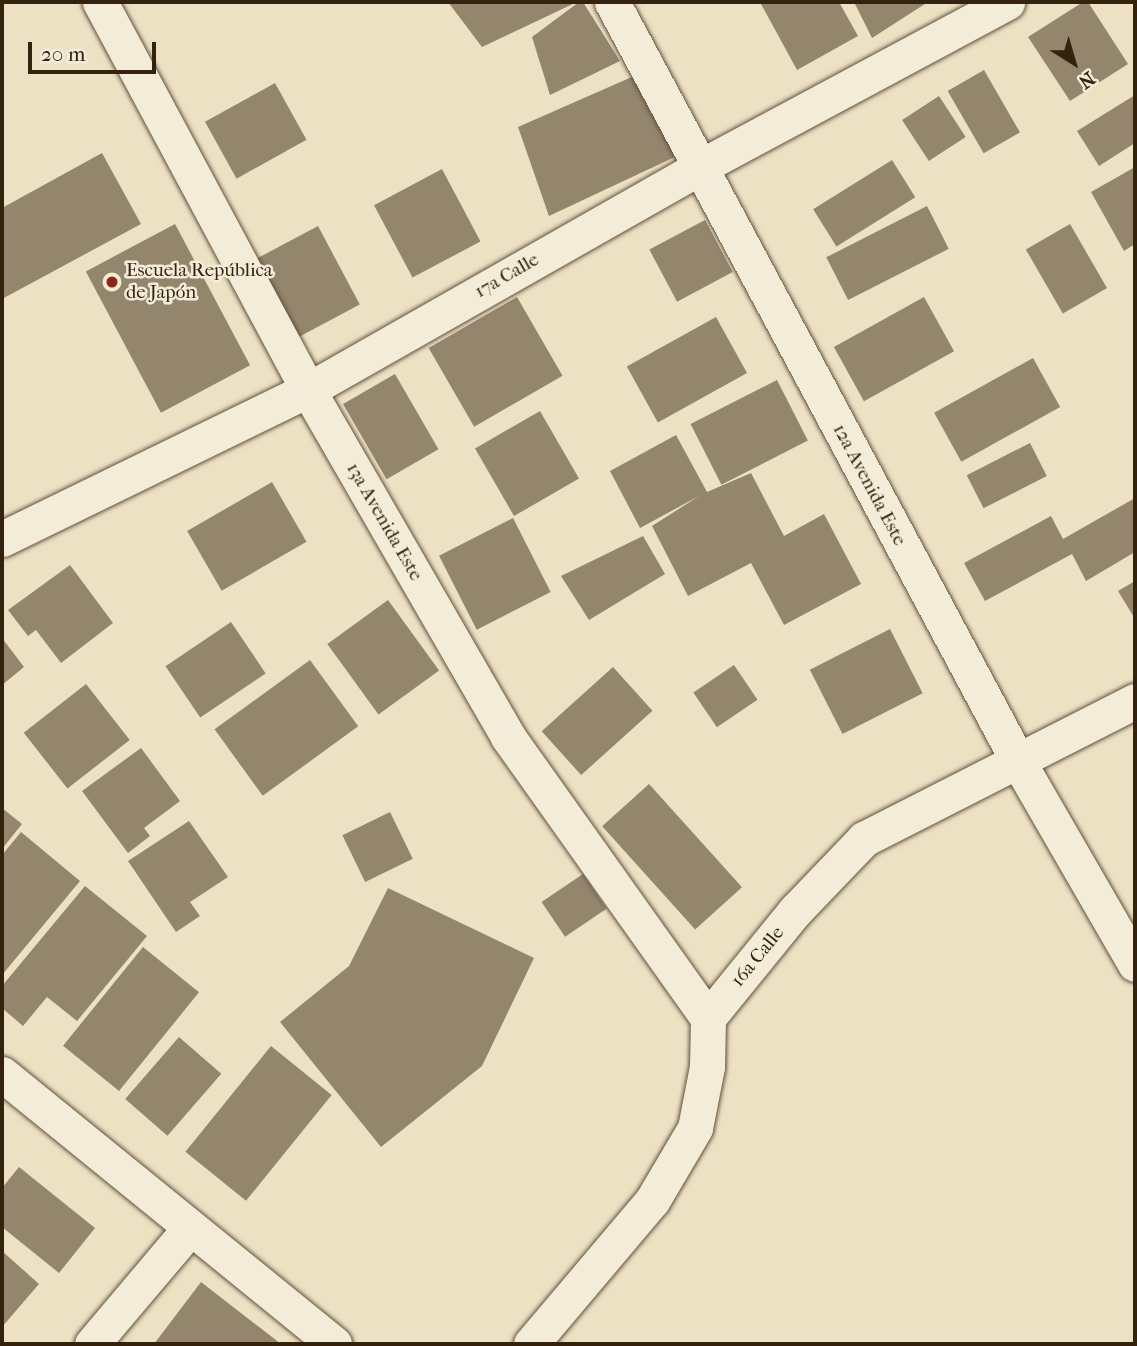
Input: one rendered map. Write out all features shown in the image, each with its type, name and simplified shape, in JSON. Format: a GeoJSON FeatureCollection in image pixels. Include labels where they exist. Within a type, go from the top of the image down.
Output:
{"type":"FeatureCollection","features":[{"type":"Feature","properties":{"kind":"street","name":"13a Avenida Este"},"geometry":{"type":"LineString","coordinates":[[100,2],[308,390],[508,737],[708,1018]]}},
{"type":"Feature","properties":{"kind":"street","name":"12a Avenida Este"},"geometry":{"type":"LineString","coordinates":[[612,2],[1019,763],[1135,964]]}},
{"type":"Feature","properties":{"kind":"street","name":"17a Calle"},"geometry":{"type":"LineString","coordinates":[[2,539],[308,390],[698,167],[1007,2]]}},
{"type":"Feature","properties":{"kind":"street","name":"16a Calle"},"geometry":{"type":"LineString","coordinates":[[708,1018],[795,911],[864,839],[1019,763],[1135,701]]}},
{"type":"Feature","properties":{"kind":"street"},"geometry":{"type":"LineString","coordinates":[[531,1344],[652,1201],[695,1128],[708,1067],[708,1018]]}},
{"type":"Feature","properties":{"kind":"street"},"geometry":{"type":"LineString","coordinates":[[2,1074],[334,1344]]}},
{"type":"Feature","properties":{"kind":"street"},"geometry":{"type":"LineString","coordinates":[[92,1344],[190,1228]]}},
{"type":"Feature","properties":{"kind":"building"},"geometry":{"type":"Polygon","coordinates":[[[448,2],[577,2],[482,47],[448,2]]]}},
{"type":"Feature","properties":{"kind":"building"},"geometry":{"type":"Polygon","coordinates":[[[579,2],[583,2],[620,61],[550,95],[532,37],[579,2]]]}},
{"type":"Feature","properties":{"kind":"building"},"geometry":{"type":"Polygon","coordinates":[[[839,2],[858,36],[797,70],[761,4],[839,2]]]}},
{"type":"Feature","properties":{"kind":"building"},"geometry":{"type":"Polygon","coordinates":[[[854,2],[928,2],[872,38],[854,2]]]}},
{"type":"Feature","properties":{"kind":"building"},"geometry":{"type":"Polygon","coordinates":[[[1083,2],[1088,2],[1128,64],[1070,101],[1028,37],[1083,2]]]}},
{"type":"Feature","properties":{"kind":"building"},"geometry":{"type":"Polygon","coordinates":[[[984,70],[1020,132],[984,153],[948,91],[984,70]]]}},
{"type":"Feature","properties":{"kind":"building"},"geometry":{"type":"Polygon","coordinates":[[[634,76],[679,155],[549,216],[518,127],[634,76]]]}},
{"type":"Feature","properties":{"kind":"building"},"geometry":{"type":"Polygon","coordinates":[[[275,83],[307,140],[237,179],[205,122],[275,83]]]}},
{"type":"Feature","properties":{"kind":"building"},"geometry":{"type":"Polygon","coordinates":[[[1135,95],[1135,143],[1099,166],[1077,131],[1135,95]]]}},
{"type":"Feature","properties":{"kind":"building"},"geometry":{"type":"Polygon","coordinates":[[[939,96],[966,137],[929,161],[902,120],[939,96]]]}},
{"type":"Feature","properties":{"kind":"building"},"geometry":{"type":"Polygon","coordinates":[[[102,153],[141,224],[2,299],[2,208],[102,153]]]}},
{"type":"Feature","properties":{"kind":"building"},"geometry":{"type":"Polygon","coordinates":[[[892,160],[915,197],[836,247],[813,209],[892,160]]]}},
{"type":"Feature","properties":{"kind":"building"},"geometry":{"type":"Polygon","coordinates":[[[1135,167],[1135,244],[1124,251],[1091,192],[1135,167]]]}},
{"type":"Feature","properties":{"kind":"building"},"geometry":{"type":"Polygon","coordinates":[[[442,169],[480,241],[413,278],[374,205],[442,169]]]}},
{"type":"Feature","properties":{"kind":"building"},"geometry":{"type":"Polygon","coordinates":[[[927,206],[949,249],[848,300],[826,257],[927,206]]]}},
{"type":"Feature","properties":{"kind":"building"},"geometry":{"type":"Polygon","coordinates":[[[705,220],[733,272],[677,302],[649,250],[705,220]]]}},
{"type":"Feature","properties":{"kind":"building"},"geometry":{"type":"Polygon","coordinates":[[[175,224],[250,365],[161,413],[86,271],[175,224]]]}},
{"type":"Feature","properties":{"kind":"building"},"geometry":{"type":"Polygon","coordinates":[[[1070,224],[1107,288],[1063,314],[1026,250],[1070,224]]]}},
{"type":"Feature","properties":{"kind":"building"},"geometry":{"type":"Polygon","coordinates":[[[318,226],[360,305],[294,340],[252,261],[318,226]]]}},
{"type":"Feature","properties":{"kind":"building"},"geometry":{"type":"Polygon","coordinates":[[[517,297],[562,376],[474,427],[429,348],[517,297]]]}},
{"type":"Feature","properties":{"kind":"building"},"geometry":{"type":"Polygon","coordinates":[[[924,297],[954,351],[864,401],[834,347],[924,297]]]}},
{"type":"Feature","properties":{"kind":"building"},"geometry":{"type":"Polygon","coordinates":[[[716,317],[747,373],[658,422],[627,366],[716,317]]]}},
{"type":"Feature","properties":{"kind":"building"},"geometry":{"type":"Polygon","coordinates":[[[1033,358],[1060,407],[961,462],[934,413],[1033,358]]]}},
{"type":"Feature","properties":{"kind":"building"},"geometry":{"type":"Polygon","coordinates":[[[395,374],[439,449],[387,479],[343,404],[395,374]]]}},
{"type":"Feature","properties":{"kind":"building"},"geometry":{"type":"Polygon","coordinates":[[[777,380],[808,441],[721,485],[691,424],[777,380]]]}},
{"type":"Feature","properties":{"kind":"building"},"geometry":{"type":"Polygon","coordinates":[[[540,411],[579,479],[514,516],[475,448],[540,411]]]}},
{"type":"Feature","properties":{"kind":"building"},"geometry":{"type":"Polygon","coordinates":[[[676,435],[707,492],[751,473],[784,536],[824,514],[861,584],[784,625],[751,563],[688,596],[652,526],[699,496],[640,528],[610,471],[676,435]]]}},
{"type":"Feature","properties":{"kind":"building"},"geometry":{"type":"Polygon","coordinates":[[[1030,443],[1047,476],[984,508],[967,475],[1030,443]]]}},
{"type":"Feature","properties":{"kind":"building"},"geometry":{"type":"Polygon","coordinates":[[[272,482],[306,542],[222,591],[187,531],[272,482]]]}},
{"type":"Feature","properties":{"kind":"building"},"geometry":{"type":"Polygon","coordinates":[[[1135,498],[1135,552],[1086,581],[1072,554],[985,601],[964,563],[1051,516],[1063,539],[1135,498]]]}},
{"type":"Feature","properties":{"kind":"building"},"geometry":{"type":"Polygon","coordinates":[[[513,518],[551,592],[477,630],[439,556],[513,518]]]}},
{"type":"Feature","properties":{"kind":"building"},"geometry":{"type":"Polygon","coordinates":[[[643,536],[665,574],[589,620],[561,576],[643,536]]]}},
{"type":"Feature","properties":{"kind":"building"},"geometry":{"type":"Polygon","coordinates":[[[70,565],[113,623],[61,663],[36,630],[28,636],[8,610],[70,565]]]}},
{"type":"Feature","properties":{"kind":"building"},"geometry":{"type":"Polygon","coordinates":[[[1135,581],[1135,619],[1118,591],[1135,581]]]}},
{"type":"Feature","properties":{"kind":"building"},"geometry":{"type":"Polygon","coordinates":[[[388,600],[439,670],[378,714],[327,644],[388,600]]]}},
{"type":"Feature","properties":{"kind":"building"},"geometry":{"type":"Polygon","coordinates":[[[231,622],[266,673],[200,718],[166,666],[231,622]]]}},
{"type":"Feature","properties":{"kind":"building"},"geometry":{"type":"Polygon","coordinates":[[[890,629],[923,693],[842,734],[810,670],[890,629]]]}},
{"type":"Feature","properties":{"kind":"building"},"geometry":{"type":"Polygon","coordinates":[[[2,638],[24,667],[2,685],[2,638]]]}},
{"type":"Feature","properties":{"kind":"building"},"geometry":{"type":"Polygon","coordinates":[[[310,660],[358,726],[263,796],[215,729],[310,660]]]}},
{"type":"Feature","properties":{"kind":"building"},"geometry":{"type":"Polygon","coordinates":[[[734,665],[757,700],[717,727],[693,692],[734,665]]]}},
{"type":"Feature","properties":{"kind":"building"},"geometry":{"type":"Polygon","coordinates":[[[613,667],[652,711],[581,775],[542,731],[613,667]]]}},
{"type":"Feature","properties":{"kind":"building"},"geometry":{"type":"Polygon","coordinates":[[[86,684],[130,740],[67,789],[24,733],[86,684]]]}},
{"type":"Feature","properties":{"kind":"building"},"geometry":{"type":"Polygon","coordinates":[[[141,748],[180,801],[144,828],[150,836],[128,853],[82,791],[141,748]]]}},
{"type":"Feature","properties":{"kind":"building"},"geometry":{"type":"Polygon","coordinates":[[[649,784],[742,887],[695,929],[602,826],[649,784]]]}},
{"type":"Feature","properties":{"kind":"building"},"geometry":{"type":"Polygon","coordinates":[[[2,808],[22,824],[2,849],[2,808]]]}},
{"type":"Feature","properties":{"kind":"building"},"geometry":{"type":"Polygon","coordinates":[[[390,812],[413,859],[365,882],[342,835],[390,812]]]}},
{"type":"Feature","properties":{"kind":"building"},"geometry":{"type":"Polygon","coordinates":[[[189,821],[228,877],[190,902],[200,916],[176,932],[128,861],[189,821]]]}},
{"type":"Feature","properties":{"kind":"building"},"geometry":{"type":"Polygon","coordinates":[[[21,832],[80,881],[2,975],[2,855],[21,832]]]}},
{"type":"Feature","properties":{"kind":"building"},"geometry":{"type":"Polygon","coordinates":[[[583,874],[606,909],[565,937],[542,902],[583,874]]]}},
{"type":"Feature","properties":{"kind":"building"},"geometry":{"type":"Polygon","coordinates":[[[85,886],[147,936],[77,1021],[47,997],[23,1026],[2,1008],[2,986],[85,886]]]}},
{"type":"Feature","properties":{"kind":"building"},"geometry":{"type":"Polygon","coordinates":[[[388,888],[534,958],[482,1066],[381,1147],[280,1022],[349,966],[388,888]]]}},
{"type":"Feature","properties":{"kind":"building"},"geometry":{"type":"Polygon","coordinates":[[[143,947],[199,992],[119,1091],[63,1046],[143,947]]]}},
{"type":"Feature","properties":{"kind":"building"},"geometry":{"type":"Polygon","coordinates":[[[179,1037],[221,1074],[167,1136],[125,1099],[179,1037]]]}},
{"type":"Feature","properties":{"kind":"building"},"geometry":{"type":"Polygon","coordinates":[[[271,1046],[332,1095],[246,1201],[185,1152],[271,1046]]]}},
{"type":"Feature","properties":{"kind":"building"},"geometry":{"type":"Polygon","coordinates":[[[19,1167],[95,1228],[59,1273],[2,1227],[2,1188],[19,1167]]]}},
{"type":"Feature","properties":{"kind":"building"},"geometry":{"type":"Polygon","coordinates":[[[2,1251],[39,1284],[2,1327],[2,1251]]]}},
{"type":"Feature","properties":{"kind":"building"},"geometry":{"type":"Polygon","coordinates":[[[201,1282],[281,1344],[154,1344],[201,1282]]]}},
{"type":"Feature","properties":{"kind":"place","name":"Escuela República de Japón"},"geometry":{"type":"Point","coordinates":[112,282]}}]}
